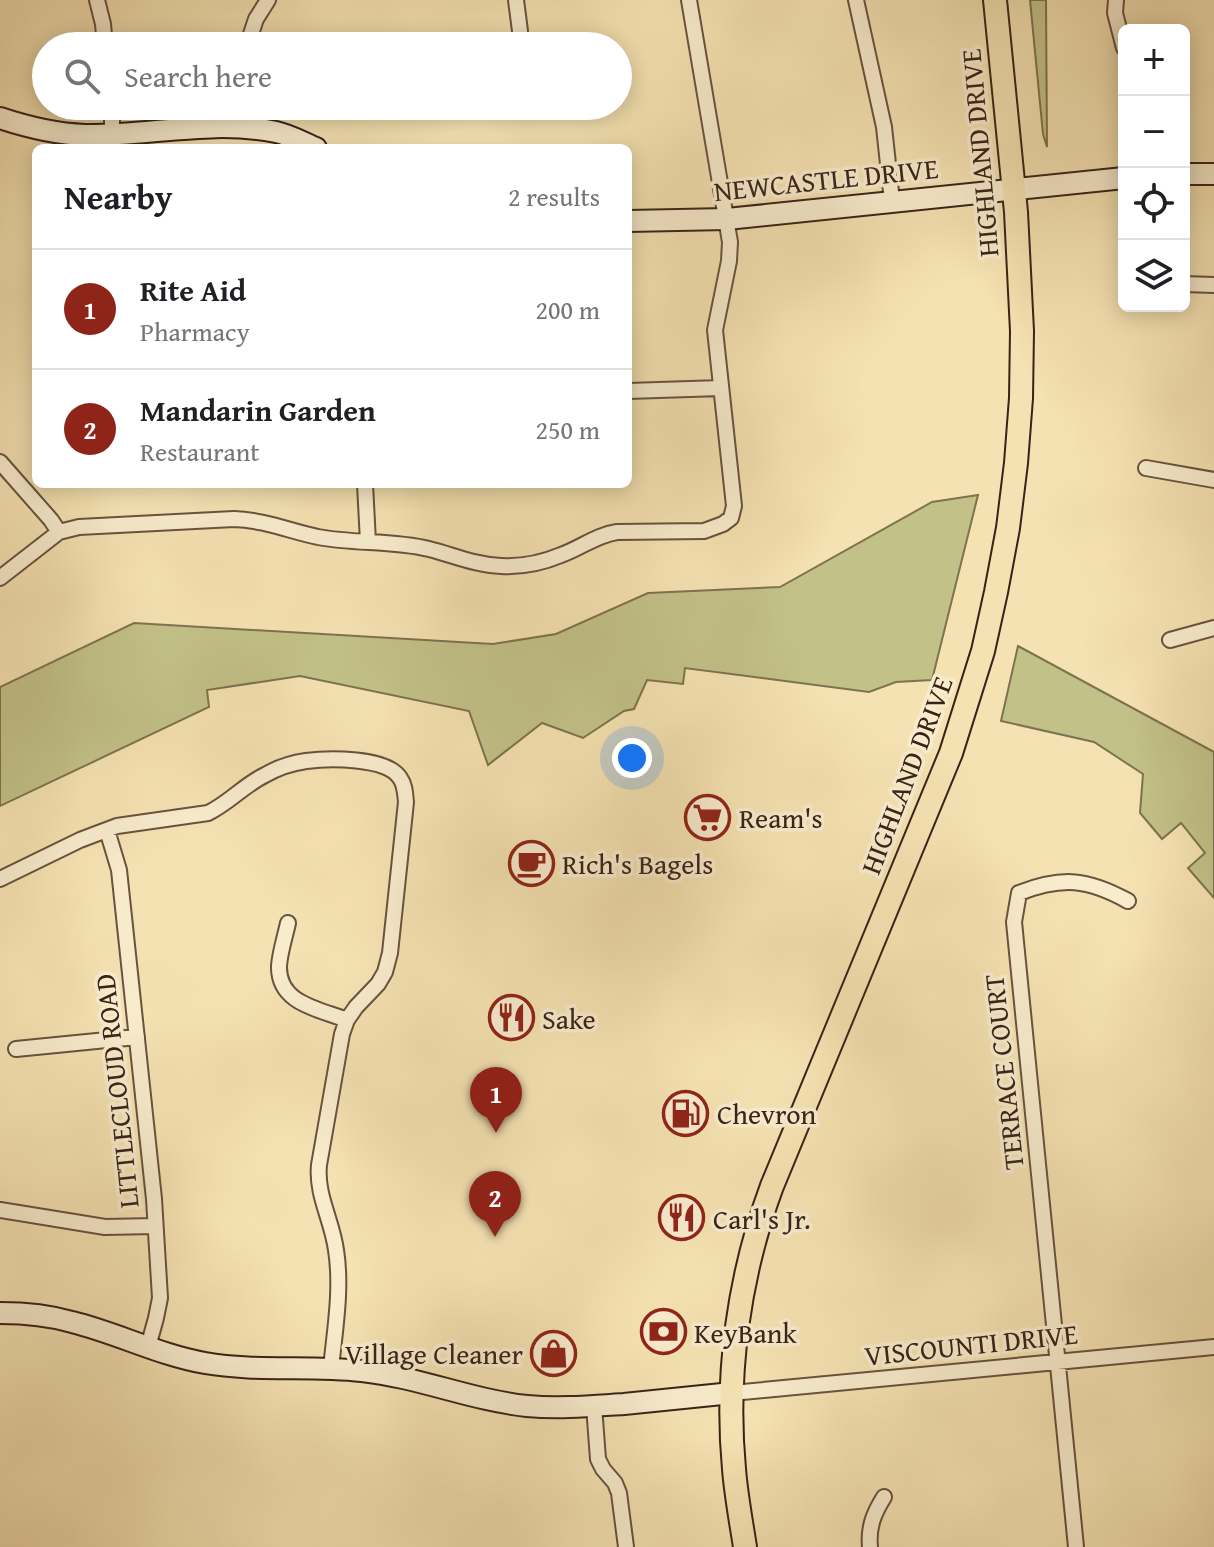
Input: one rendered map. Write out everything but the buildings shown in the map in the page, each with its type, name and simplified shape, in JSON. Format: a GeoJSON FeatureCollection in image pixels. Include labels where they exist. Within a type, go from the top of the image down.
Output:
{"type":"FeatureCollection","features":[{"type":"Feature","properties":{"kind":"main road","name":"HIGHLAND DRIVE"},"geometry":{"type":"LineString","coordinates":[[745,1547],[734,1468],[732,1393],[742,1298],[753,1248],[769,1194],[951,753],[983,651],[1008,528],[1021,398],[1021,290],[995,0]]}},
{"type":"Feature","properties":{"kind":"street"},"geometry":{"type":"LineString","coordinates":[[97,0],[104,32]]}},
{"type":"Feature","properties":{"kind":"street"},"geometry":{"type":"LineString","coordinates":[[252,32],[268,0]]}},
{"type":"Feature","properties":{"kind":"street"},"geometry":{"type":"LineString","coordinates":[[516,0],[520,31]]}},
{"type":"Feature","properties":{"kind":"street"},"geometry":{"type":"LineString","coordinates":[[0,578],[59,532],[90,527],[245,519],[319,537],[403,544],[500,566],[523,565],[563,555],[604,534],[704,531],[731,518],[734,506],[715,330],[730,242],[689,0]]}},
{"type":"Feature","properties":{"kind":"street"},"geometry":{"type":"LineString","coordinates":[[856,0],[884,127],[892,201]]}},
{"type":"Feature","properties":{"kind":"street"},"geometry":{"type":"LineString","coordinates":[[1116,0],[1118,25]]}},
{"type":"Feature","properties":{"kind":"street"},"geometry":{"type":"LineString","coordinates":[[0,118],[112,141],[201,127],[225,127],[278,132],[306,144]]}},
{"type":"Feature","properties":{"kind":"street"},"geometry":{"type":"LineString","coordinates":[[112,120],[112,141]]}},
{"type":"Feature","properties":{"kind":"street"},"geometry":{"type":"LineString","coordinates":[[225,127],[227,120]]}},
{"type":"Feature","properties":{"kind":"street"},"geometry":{"type":"LineString","coordinates":[[1190,174],[1214,174]]}},
{"type":"Feature","properties":{"kind":"street","name":"NEWCASTLE DRIVE"},"geometry":{"type":"LineString","coordinates":[[632,221],[727,219],[1118,179]]}},
{"type":"Feature","properties":{"kind":"street"},"geometry":{"type":"LineString","coordinates":[[1190,284],[1214,285]]}},
{"type":"Feature","properties":{"kind":"street"},"geometry":{"type":"LineString","coordinates":[[632,391],[721,388]]}},
{"type":"Feature","properties":{"kind":"street"},"geometry":{"type":"LineString","coordinates":[[0,462],[59,532]]}},
{"type":"Feature","properties":{"kind":"street"},"geometry":{"type":"LineString","coordinates":[[1146,468],[1214,480]]}},
{"type":"Feature","properties":{"kind":"street"},"geometry":{"type":"LineString","coordinates":[[365,488],[368,542]]}},
{"type":"Feature","properties":{"kind":"street"},"geometry":{"type":"LineString","coordinates":[[1170,640],[1214,628]]}},
{"type":"Feature","properties":{"kind":"street"},"geometry":{"type":"LineString","coordinates":[[0,879],[107,830],[135,822],[208,813],[222,807],[263,775],[305,761],[327,759],[374,763],[388,767],[400,776],[406,802],[390,953],[378,984],[356,1007],[342,1034],[318,1177],[321,1199],[336,1246],[338,1268],[331,1368]]}},
{"type":"Feature","properties":{"kind":"street","name":"LITTLECLOUD ROAD"},"geometry":{"type":"LineString","coordinates":[[107,830],[119,870],[155,1226],[160,1298],[148,1347]]}},
{"type":"Feature","properties":{"kind":"street","name":"TERRACE COURT"},"geometry":{"type":"LineString","coordinates":[[1057,1361],[1015,907],[1019,893],[1046,884],[1073,882],[1105,888],[1128,901]]}},
{"type":"Feature","properties":{"kind":"street"},"geometry":{"type":"LineString","coordinates":[[288,923],[279,964],[284,989],[290,997],[304,1005],[347,1020]]}},
{"type":"Feature","properties":{"kind":"street"},"geometry":{"type":"LineString","coordinates":[[16,1049],[137,1037]]}},
{"type":"Feature","properties":{"kind":"street"},"geometry":{"type":"LineString","coordinates":[[0,1210],[105,1227],[155,1226]]}},
{"type":"Feature","properties":{"kind":"street"},"geometry":{"type":"LineString","coordinates":[[0,1313],[71,1321],[174,1356],[205,1363],[331,1368],[392,1375],[529,1406],[594,1406],[732,1393]]}},
{"type":"Feature","properties":{"kind":"street","name":"VISCOUNTI DRIVE"},"geometry":{"type":"LineString","coordinates":[[732,1393],[1214,1347]]}},
{"type":"Feature","properties":{"kind":"street"},"geometry":{"type":"LineString","coordinates":[[1057,1361],[1076,1547]]}},
{"type":"Feature","properties":{"kind":"street"},"geometry":{"type":"LineString","coordinates":[[594,1406],[598,1459],[619,1493],[626,1547]]}},
{"type":"Feature","properties":{"kind":"street"},"geometry":{"type":"LineString","coordinates":[[870,1547],[873,1515],[884,1497]]}},
{"type":"Feature","properties":{"kind":"green space"},"geometry":{"type":"Polygon","coordinates":[[[1030,0],[1046,0],[1047,147],[1043,134],[1030,0]]]}},
{"type":"Feature","properties":{"kind":"green space"},"geometry":{"type":"Polygon","coordinates":[[[978,495],[932,680],[896,682],[869,692],[685,668],[683,684],[647,680],[634,709],[624,711],[583,738],[542,723],[488,765],[469,711],[300,676],[207,690],[209,707],[0,806],[0,687],[134,623],[493,644],[556,634],[648,593],[780,587],[932,502],[978,495]]]}},
{"type":"Feature","properties":{"kind":"green space"},"geometry":{"type":"Polygon","coordinates":[[[1018,646],[1214,752],[1214,898],[1188,868],[1205,853],[1181,823],[1162,839],[1140,813],[1143,774],[1094,742],[1001,721],[1018,646]]]}},
{"type":"Feature","properties":{"kind":"place","name":"Ream's"},"geometry":{"type":"Point","coordinates":[708,817]}},
{"type":"Feature","properties":{"kind":"place","name":"Rich's Bagels"},"geometry":{"type":"Point","coordinates":[531,863]}},
{"type":"Feature","properties":{"kind":"place","name":"Sake"},"geometry":{"type":"Point","coordinates":[511,1018]}},
{"type":"Feature","properties":{"kind":"place","name":"Chevron"},"geometry":{"type":"Point","coordinates":[686,1113]}},
{"type":"Feature","properties":{"kind":"place","name":"Rite Aid"},"geometry":{"type":"Point","coordinates":[496,1133]}},
{"type":"Feature","properties":{"kind":"place","name":"Carl's Jr."},"geometry":{"type":"Point","coordinates":[682,1218]}},
{"type":"Feature","properties":{"kind":"place","name":"Mandarin Garden"},"geometry":{"type":"Point","coordinates":[495,1237]}},
{"type":"Feature","properties":{"kind":"place","name":"KeyBank"},"geometry":{"type":"Point","coordinates":[663,1332]}},
{"type":"Feature","properties":{"kind":"place","name":"Village Cleaner"},"geometry":{"type":"Point","coordinates":[554,1353]}}]}
